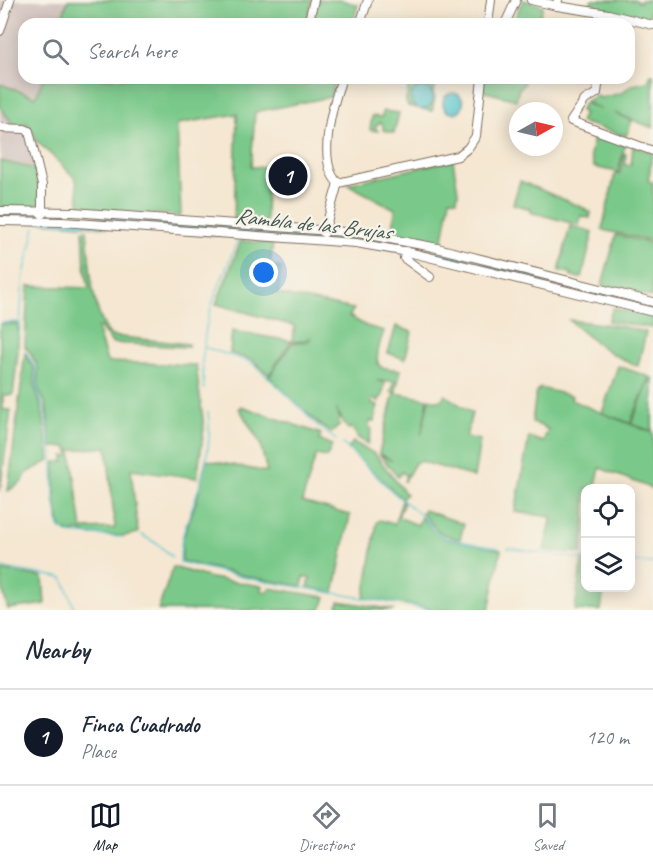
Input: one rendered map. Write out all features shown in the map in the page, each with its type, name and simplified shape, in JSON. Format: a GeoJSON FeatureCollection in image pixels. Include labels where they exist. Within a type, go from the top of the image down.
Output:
{"type":"FeatureCollection","features":[{"type":"Feature","properties":{"kind":"street"},"geometry":{"type":"LineString","coordinates":[[0,31],[10,0]]}},
{"type":"Feature","properties":{"kind":"street"},"geometry":{"type":"LineString","coordinates":[[310,18],[314,0]]}},
{"type":"Feature","properties":{"kind":"street"},"geometry":{"type":"LineString","coordinates":[[362,18],[368,0]]}},
{"type":"Feature","properties":{"kind":"street"},"geometry":{"type":"LineString","coordinates":[[489,18],[492,0]]}},
{"type":"Feature","properties":{"kind":"street"},"geometry":{"type":"LineString","coordinates":[[508,18],[516,0]]}},
{"type":"Feature","properties":{"kind":"street"},"geometry":{"type":"LineString","coordinates":[[531,0],[557,3],[624,18]]}},
{"type":"Feature","properties":{"kind":"street"},"geometry":{"type":"LineString","coordinates":[[608,14],[608,18]]}},
{"type":"Feature","properties":{"kind":"street"},"geometry":{"type":"LineString","coordinates":[[635,21],[653,25]]}},
{"type":"Feature","properties":{"kind":"street"},"geometry":{"type":"LineString","coordinates":[[338,183],[328,166],[328,133],[340,84]]}},
{"type":"Feature","properties":{"kind":"street"},"geometry":{"type":"LineString","coordinates":[[338,183],[458,156],[468,148],[476,136],[481,84]]}},
{"type":"Feature","properties":{"kind":"street"},"geometry":{"type":"LineString","coordinates":[[598,84],[597,93],[585,100],[571,121],[653,151]]}},
{"type":"Feature","properties":{"kind":"street"},"geometry":{"type":"LineString","coordinates":[[0,128],[29,131],[42,185],[42,216]]}},
{"type":"Feature","properties":{"kind":"street"},"geometry":{"type":"LineString","coordinates":[[324,235],[338,183]]}},
{"type":"Feature","properties":{"kind":"street"},"geometry":{"type":"LineString","coordinates":[[0,211],[42,216],[324,235],[358,233],[423,245],[653,302]]}},
{"type":"Feature","properties":{"kind":"street"},"geometry":{"type":"LineString","coordinates":[[0,221],[42,216]]}},
{"type":"Feature","properties":{"kind":"street"},"geometry":{"type":"LineString","coordinates":[[324,235],[406,252],[653,312]]}},
{"type":"Feature","properties":{"kind":"street"},"geometry":{"type":"LineString","coordinates":[[406,252],[404,258],[430,278]]}},
{"type":"Feature","properties":{"kind":"shaded area"},"geometry":{"type":"Polygon","coordinates":[[[0,0],[68,0],[62,18],[18,18],[18,84],[41,84],[36,97],[0,84],[0,0]]]}},
{"type":"Feature","properties":{"kind":"shaded area"},"geometry":{"type":"Polygon","coordinates":[[[0,107],[14,126],[28,123],[36,140],[38,151],[36,169],[0,161],[0,107]]]}},
{"type":"Feature","properties":{"kind":"green space"},"geometry":{"type":"Polygon","coordinates":[[[68,0],[312,0],[308,18],[62,18],[68,0]]]}},
{"type":"Feature","properties":{"kind":"green space"},"geometry":{"type":"Polygon","coordinates":[[[318,0],[341,0],[358,5],[354,18],[313,18],[318,0]]]}},
{"type":"Feature","properties":{"kind":"green space"},"geometry":{"type":"Polygon","coordinates":[[[523,0],[543,6],[540,18],[515,18],[523,0]]]}},
{"type":"Feature","properties":{"kind":"green space"},"geometry":{"type":"Polygon","coordinates":[[[591,0],[635,0],[640,3],[641,0],[653,0],[647,22],[590,7],[591,0]]]}},
{"type":"Feature","properties":{"kind":"green space"},"geometry":{"type":"Polygon","coordinates":[[[653,74],[653,128],[615,113],[632,121],[626,136],[580,122],[584,113],[580,111],[584,103],[601,109],[585,102],[597,95],[600,98],[621,93],[632,85],[648,82],[653,74]]]}},
{"type":"Feature","properties":{"kind":"green space"},"geometry":{"type":"Polygon","coordinates":[[[0,84],[36,97],[41,84],[334,84],[330,97],[255,112],[251,167],[267,167],[266,223],[234,220],[237,114],[177,124],[181,216],[80,208],[76,179],[36,140],[28,123],[14,126],[0,107],[0,84]]]}},
{"type":"Feature","properties":{"kind":"green space"},"geometry":{"type":"Polygon","coordinates":[[[409,84],[435,84],[435,89],[430,92],[429,90],[413,92],[412,97],[417,107],[423,109],[431,103],[433,92],[435,98],[432,111],[408,106],[406,101],[409,84]]]}},
{"type":"Feature","properties":{"kind":"green space"},"geometry":{"type":"Polygon","coordinates":[[[484,84],[524,84],[519,89],[516,100],[483,91],[484,84]]]}},
{"type":"Feature","properties":{"kind":"green space"},"geometry":{"type":"Polygon","coordinates":[[[383,111],[399,113],[394,133],[383,130],[380,122],[375,127],[378,131],[370,130],[372,116],[382,117],[383,111]]]}},
{"type":"Feature","properties":{"kind":"green space"},"geometry":{"type":"Polygon","coordinates":[[[595,133],[625,144],[618,172],[594,167],[590,155],[595,133]]]}},
{"type":"Feature","properties":{"kind":"green space"},"geometry":{"type":"Polygon","coordinates":[[[633,146],[653,153],[648,181],[653,182],[653,241],[602,230],[615,174],[620,173],[624,153],[626,154],[625,165],[631,165],[633,146]]]}},
{"type":"Feature","properties":{"kind":"green space"},"geometry":{"type":"Polygon","coordinates":[[[453,160],[457,200],[450,199],[442,245],[393,234],[395,209],[347,184],[453,160]]]}},
{"type":"Feature","properties":{"kind":"green space"},"geometry":{"type":"Polygon","coordinates":[[[0,161],[36,169],[40,203],[34,207],[0,208],[0,161]]]}},
{"type":"Feature","properties":{"kind":"green space"},"geometry":{"type":"Polygon","coordinates":[[[520,181],[586,209],[591,212],[590,218],[581,216],[579,225],[530,212],[531,209],[513,204],[520,181]]]}},
{"type":"Feature","properties":{"kind":"green space"},"geometry":{"type":"Polygon","coordinates":[[[570,226],[593,232],[582,278],[571,277],[571,273],[559,271],[570,226]]]}},
{"type":"Feature","properties":{"kind":"green space"},"geometry":{"type":"Polygon","coordinates":[[[83,230],[87,230],[95,300],[104,326],[111,336],[188,344],[186,347],[112,343],[100,327],[97,328],[107,362],[196,365],[204,428],[197,478],[131,469],[138,533],[124,536],[89,535],[79,531],[70,533],[61,529],[55,501],[55,462],[64,462],[64,456],[69,456],[68,447],[51,447],[46,405],[38,388],[38,368],[25,347],[28,286],[89,288],[85,268],[83,230]],[[107,447],[71,450],[82,529],[115,528],[107,447]]]}},
{"type":"Feature","properties":{"kind":"green space"},"geometry":{"type":"Polygon","coordinates":[[[616,235],[651,243],[653,297],[602,285],[616,235]]]}},
{"type":"Feature","properties":{"kind":"green space"},"geometry":{"type":"Polygon","coordinates":[[[241,241],[273,243],[270,265],[281,268],[278,294],[354,309],[349,316],[366,326],[384,331],[378,350],[378,360],[381,367],[401,370],[395,393],[428,399],[421,435],[429,399],[440,401],[445,395],[472,413],[466,437],[480,440],[474,477],[420,461],[415,463],[404,482],[406,475],[401,472],[398,477],[379,454],[392,461],[379,453],[395,381],[377,381],[385,382],[382,397],[379,401],[373,399],[371,403],[378,405],[374,422],[370,421],[369,428],[372,429],[368,444],[358,438],[352,428],[348,429],[336,409],[340,425],[331,433],[269,377],[292,343],[308,341],[311,337],[302,341],[292,341],[295,326],[216,304],[241,241]]]}},
{"type":"Feature","properties":{"kind":"green space"},"geometry":{"type":"Polygon","coordinates":[[[613,308],[653,317],[653,328],[608,321],[613,308]]]}},
{"type":"Feature","properties":{"kind":"green space"},"geometry":{"type":"Polygon","coordinates":[[[569,320],[620,326],[646,332],[638,366],[601,346],[569,320]]]}},
{"type":"Feature","properties":{"kind":"green space"},"geometry":{"type":"Polygon","coordinates":[[[0,324],[18,324],[18,351],[13,395],[3,395],[3,410],[11,410],[0,492],[0,324]]]}},
{"type":"Feature","properties":{"kind":"green space"},"geometry":{"type":"Polygon","coordinates":[[[396,326],[412,332],[405,359],[388,353],[396,326]]]}},
{"type":"Feature","properties":{"kind":"green space"},"geometry":{"type":"Polygon","coordinates":[[[232,331],[291,341],[269,375],[252,360],[230,353],[232,331]]]}},
{"type":"Feature","properties":{"kind":"green space"},"geometry":{"type":"Polygon","coordinates":[[[25,353],[34,369],[35,387],[42,409],[50,460],[27,473],[22,482],[8,491],[25,353]]]}},
{"type":"Feature","properties":{"kind":"green space"},"geometry":{"type":"Polygon","coordinates":[[[618,366],[650,377],[630,423],[602,413],[618,366]]]}},
{"type":"Feature","properties":{"kind":"green space"},"geometry":{"type":"Polygon","coordinates":[[[651,378],[653,378],[652,431],[631,424],[651,378]]]}},
{"type":"Feature","properties":{"kind":"green space"},"geometry":{"type":"Polygon","coordinates":[[[540,388],[572,396],[571,400],[653,433],[653,489],[600,468],[596,484],[581,484],[581,553],[544,550],[552,517],[515,512],[529,437],[543,442],[548,429],[532,422],[536,393],[540,388]]]}},
{"type":"Feature","properties":{"kind":"green space"},"geometry":{"type":"Polygon","coordinates":[[[241,406],[321,434],[319,440],[332,445],[327,457],[316,455],[302,502],[350,515],[334,593],[308,587],[310,578],[304,577],[302,586],[254,578],[182,561],[182,540],[197,499],[206,460],[267,472],[260,443],[239,408],[241,406]]]}},
{"type":"Feature","properties":{"kind":"green space"},"geometry":{"type":"Polygon","coordinates":[[[353,442],[375,454],[406,494],[402,499],[348,449],[353,442]]]}},
{"type":"Feature","properties":{"kind":"green space"},"geometry":{"type":"Polygon","coordinates":[[[402,501],[404,503],[398,517],[418,525],[421,517],[434,531],[445,538],[501,550],[489,610],[442,610],[364,598],[377,522],[380,520],[394,524],[402,501]]]}},
{"type":"Feature","properties":{"kind":"green space"},"geometry":{"type":"Polygon","coordinates":[[[424,510],[464,524],[460,539],[438,530],[422,512],[424,510]]]}},
{"type":"Feature","properties":{"kind":"green space"},"geometry":{"type":"Polygon","coordinates":[[[173,567],[211,578],[262,586],[261,591],[268,592],[269,588],[326,597],[321,610],[158,610],[173,567]]]}},
{"type":"Feature","properties":{"kind":"green space"},"geometry":{"type":"Polygon","coordinates":[[[581,567],[581,592],[603,592],[601,610],[575,610],[581,567]]]}},
{"type":"Feature","properties":{"kind":"green space"},"geometry":{"type":"Polygon","coordinates":[[[1,570],[43,577],[45,604],[8,609],[3,592],[1,570]]]}},
{"type":"Feature","properties":{"kind":"green space"},"geometry":{"type":"Polygon","coordinates":[[[339,601],[395,610],[337,610],[339,601]]]}},
{"type":"Feature","properties":{"kind":"water"},"geometry":{"type":"Polygon","coordinates":[[[422,87],[432,94],[433,98],[426,108],[422,109],[412,102],[411,98],[418,88],[422,87]]]}},
{"type":"Feature","properties":{"kind":"water"},"geometry":{"type":"Polygon","coordinates":[[[449,93],[457,93],[463,99],[463,107],[457,113],[449,113],[443,107],[443,99],[449,93]]]}},
{"type":"Feature","properties":{"kind":"water"},"geometry":{"type":"Polygon","coordinates":[[[0,213],[39,213],[298,230],[390,240],[653,304],[653,310],[405,249],[0,219],[0,213]]]}},
{"type":"Feature","properties":{"kind":"waterway"},"geometry":{"type":"LineString","coordinates":[[19,339],[23,279],[35,227]]}},
{"type":"Feature","properties":{"kind":"waterway","name":"Rambla de las Brujas"},"geometry":{"type":"LineString","coordinates":[[238,239],[216,292],[208,319],[204,347],[251,362],[302,408],[311,420],[336,440]]}},
{"type":"Feature","properties":{"kind":"waterway"},"geometry":{"type":"LineString","coordinates":[[0,323],[18,322]]}},
{"type":"Feature","properties":{"kind":"waterway"},"geometry":{"type":"LineString","coordinates":[[204,348],[202,361],[204,389]]}},
{"type":"Feature","properties":{"kind":"waterway"},"geometry":{"type":"LineString","coordinates":[[26,352],[36,369],[37,388],[45,411],[53,461],[54,500],[59,527],[67,533],[122,537]]}},
{"type":"Feature","properties":{"kind":"waterway"},"geometry":{"type":"LineString","coordinates":[[208,412],[207,456],[183,537],[180,562],[251,579],[434,610]]}},
{"type":"Feature","properties":{"kind":"waterway"},"geometry":{"type":"LineString","coordinates":[[343,444],[394,493],[422,516],[434,531],[446,538],[499,548]]}},
{"type":"Feature","properties":{"kind":"waterway"},"geometry":{"type":"LineString","coordinates":[[142,535],[159,545],[172,557]]}},
{"type":"Feature","properties":{"kind":"waterway"},"geometry":{"type":"LineString","coordinates":[[508,548],[581,559]]}},
{"type":"Feature","properties":{"kind":"waterway"},"geometry":{"type":"LineString","coordinates":[[635,562],[653,563]]}},
{"type":"Feature","properties":{"kind":"waterway"},"geometry":{"type":"LineString","coordinates":[[3,568],[63,578],[75,610]]}},
{"type":"Feature","properties":{"kind":"place","name":"Finca Cuadrado"},"geometry":{"type":"Point","coordinates":[288,176]}}]}
